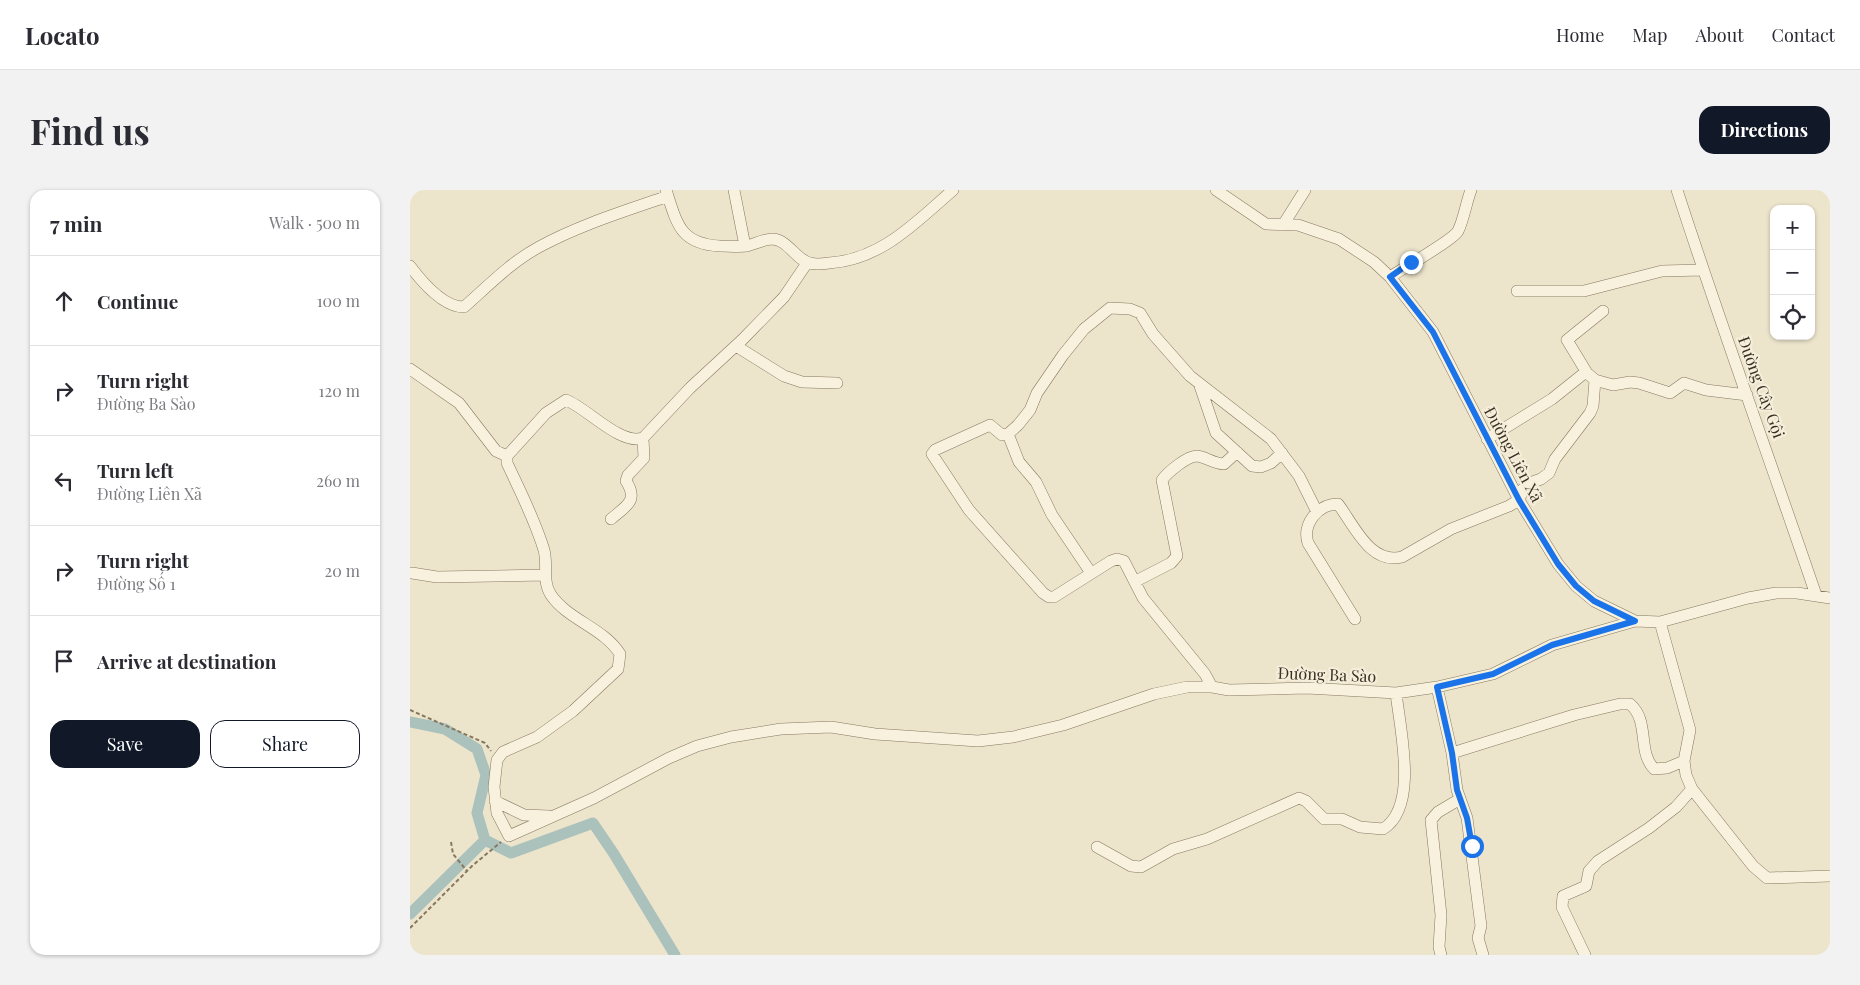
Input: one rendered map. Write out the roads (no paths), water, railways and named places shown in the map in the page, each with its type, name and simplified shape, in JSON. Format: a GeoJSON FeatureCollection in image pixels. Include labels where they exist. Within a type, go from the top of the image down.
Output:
{"type":"FeatureCollection","features":[{"type":"Feature","properties":{"kind":"street"},"geometry":{"type":"LineString","coordinates":[[734,190],[745,246]]}},
{"type":"Feature","properties":{"kind":"street"},"geometry":{"type":"LineString","coordinates":[[410,266],[429,288],[454,307],[464,307],[514,263],[540,246],[667,193],[680,229],[689,239],[709,245],[745,246],[772,239],[780,241],[807,263],[836,263],[872,254],[885,246],[954,190]]}},
{"type":"Feature","properties":{"kind":"street","name":"Đường Liên Xã"},"geometry":{"type":"LineString","coordinates":[[1216,190],[1258,220],[1274,225],[1313,228],[1339,239],[1374,262],[1390,277],[1433,332],[1519,500],[1558,564],[1576,586],[1594,601],[1635,621],[1660,622],[1776,593],[1816,595],[1830,598]]}},
{"type":"Feature","properties":{"kind":"street"},"geometry":{"type":"LineString","coordinates":[[1283,225],[1305,190]]}},
{"type":"Feature","properties":{"kind":"street"},"geometry":{"type":"LineString","coordinates":[[1390,277],[1451,240],[1458,232],[1470,190]]}},
{"type":"Feature","properties":{"kind":"street","name":"Đường Cây Gội"},"geometry":{"type":"LineString","coordinates":[[1677,190],[1702,270],[1816,595]]}},
{"type":"Feature","properties":{"kind":"street"},"geometry":{"type":"LineString","coordinates":[[556,816],[524,815],[495,801],[497,760],[503,752],[511,747],[537,737],[552,728],[618,670],[620,654],[615,646],[555,600],[548,591],[544,551],[529,510],[507,463],[507,456],[546,413],[566,400],[580,406],[619,434],[633,440],[643,438],[690,388],[736,346],[784,297],[807,263]]}},
{"type":"Feature","properties":{"kind":"street"},"geometry":{"type":"LineString","coordinates":[[1517,292],[1584,291],[1662,271],[1702,270]]}},
{"type":"Feature","properties":{"kind":"street"},"geometry":{"type":"LineString","coordinates":[[1212,687],[1205,674],[1143,598],[1136,581],[1124,562],[1118,559],[1091,573],[1054,597],[1043,593],[969,510],[932,454],[935,450],[990,425],[1002,435],[1008,434],[1030,410],[1037,393],[1084,329],[1110,308],[1130,309],[1140,313],[1168,352],[1199,383],[1271,438],[1299,476],[1317,512]]}},
{"type":"Feature","properties":{"kind":"street"},"geometry":{"type":"LineString","coordinates":[[1355,619],[1308,543],[1307,527],[1317,512],[1332,504],[1338,504],[1376,553],[1394,559],[1402,557],[1451,529],[1509,506],[1519,500],[1523,490],[1530,483],[1541,479],[1549,473],[1555,459],[1587,418],[1593,406],[1591,377],[1567,340],[1603,311]]}},
{"type":"Feature","properties":{"kind":"street"},"geometry":{"type":"LineString","coordinates":[[736,346],[784,376],[802,382],[837,383]]}},
{"type":"Feature","properties":{"kind":"street"},"geometry":{"type":"LineString","coordinates":[[410,369],[459,404],[496,451],[507,456]]}},
{"type":"Feature","properties":{"kind":"street"},"geometry":{"type":"LineString","coordinates":[[1487,439],[1552,398],[1572,382],[1591,377],[1613,385],[1630,382],[1639,383],[1670,393],[1684,383],[1706,390],[1747,395]]}},
{"type":"Feature","properties":{"kind":"street"},"geometry":{"type":"LineString","coordinates":[[1199,383],[1216,434],[1252,466],[1261,467],[1271,463],[1282,453]]}},
{"type":"Feature","properties":{"kind":"street"},"geometry":{"type":"LineString","coordinates":[[1008,434],[1019,462],[1036,482],[1052,515],[1091,573]]}},
{"type":"Feature","properties":{"kind":"street"},"geometry":{"type":"LineString","coordinates":[[611,519],[628,504],[632,496],[632,491],[626,481],[628,476],[644,458],[643,438]]}},
{"type":"Feature","properties":{"kind":"street"},"geometry":{"type":"LineString","coordinates":[[1136,581],[1171,563],[1176,556],[1162,480],[1190,458],[1198,456],[1224,464],[1238,452]]}},
{"type":"Feature","properties":{"kind":"street"},"geometry":{"type":"LineString","coordinates":[[412,573],[437,577],[546,575]]}},
{"type":"Feature","properties":{"kind":"street","name":"Đường Ba Sào"},"geometry":{"type":"LineString","coordinates":[[495,801],[497,813],[509,836],[556,816],[669,758],[697,746],[731,738],[781,729],[831,727],[875,734],[978,742],[1014,737],[1063,725],[1154,694],[1186,688],[1212,687],[1229,690],[1306,688],[1396,693],[1437,687],[1493,674],[1552,645],[1635,621]]}},
{"type":"Feature","properties":{"kind":"street"},"geometry":{"type":"LineString","coordinates":[[1660,622],[1690,730],[1684,761],[1686,775],[1692,789],[1753,866],[1767,878],[1830,876]]}},
{"type":"Feature","properties":{"kind":"street"},"geometry":{"type":"LineString","coordinates":[[1437,687],[1452,753],[1457,790],[1467,818],[1472,846],[1481,918],[1478,938],[1483,955]]}},
{"type":"Feature","properties":{"kind":"street"},"geometry":{"type":"LineString","coordinates":[[1097,847],[1131,866],[1141,867],[1174,849],[1207,839],[1300,798],[1306,801],[1324,819],[1342,819],[1360,827],[1383,829],[1397,817],[1404,795],[1405,778],[1396,693]]}},
{"type":"Feature","properties":{"kind":"street"},"geometry":{"type":"LineString","coordinates":[[1452,753],[1574,715],[1620,704],[1630,704],[1638,710],[1648,763],[1654,769],[1667,768],[1684,761]]}},
{"type":"Feature","properties":{"kind":"street"},"geometry":{"type":"LineString","coordinates":[[1585,955],[1562,907],[1563,896],[1586,886],[1589,871],[1598,862],[1649,828],[1676,806],[1692,789]]}},
{"type":"Feature","properties":{"kind":"street"},"geometry":{"type":"LineString","coordinates":[[1441,955],[1439,947],[1441,915],[1431,820],[1438,812],[1460,799]]}},
{"type":"Feature","properties":{"kind":"waterway"},"geometry":{"type":"LineString","coordinates":[[410,722],[445,729],[477,749],[486,775],[477,813],[485,840],[511,853],[593,823],[675,955]]}},
{"type":"Feature","properties":{"kind":"waterway"},"geometry":{"type":"LineString","coordinates":[[410,914],[485,840]]}}]}
